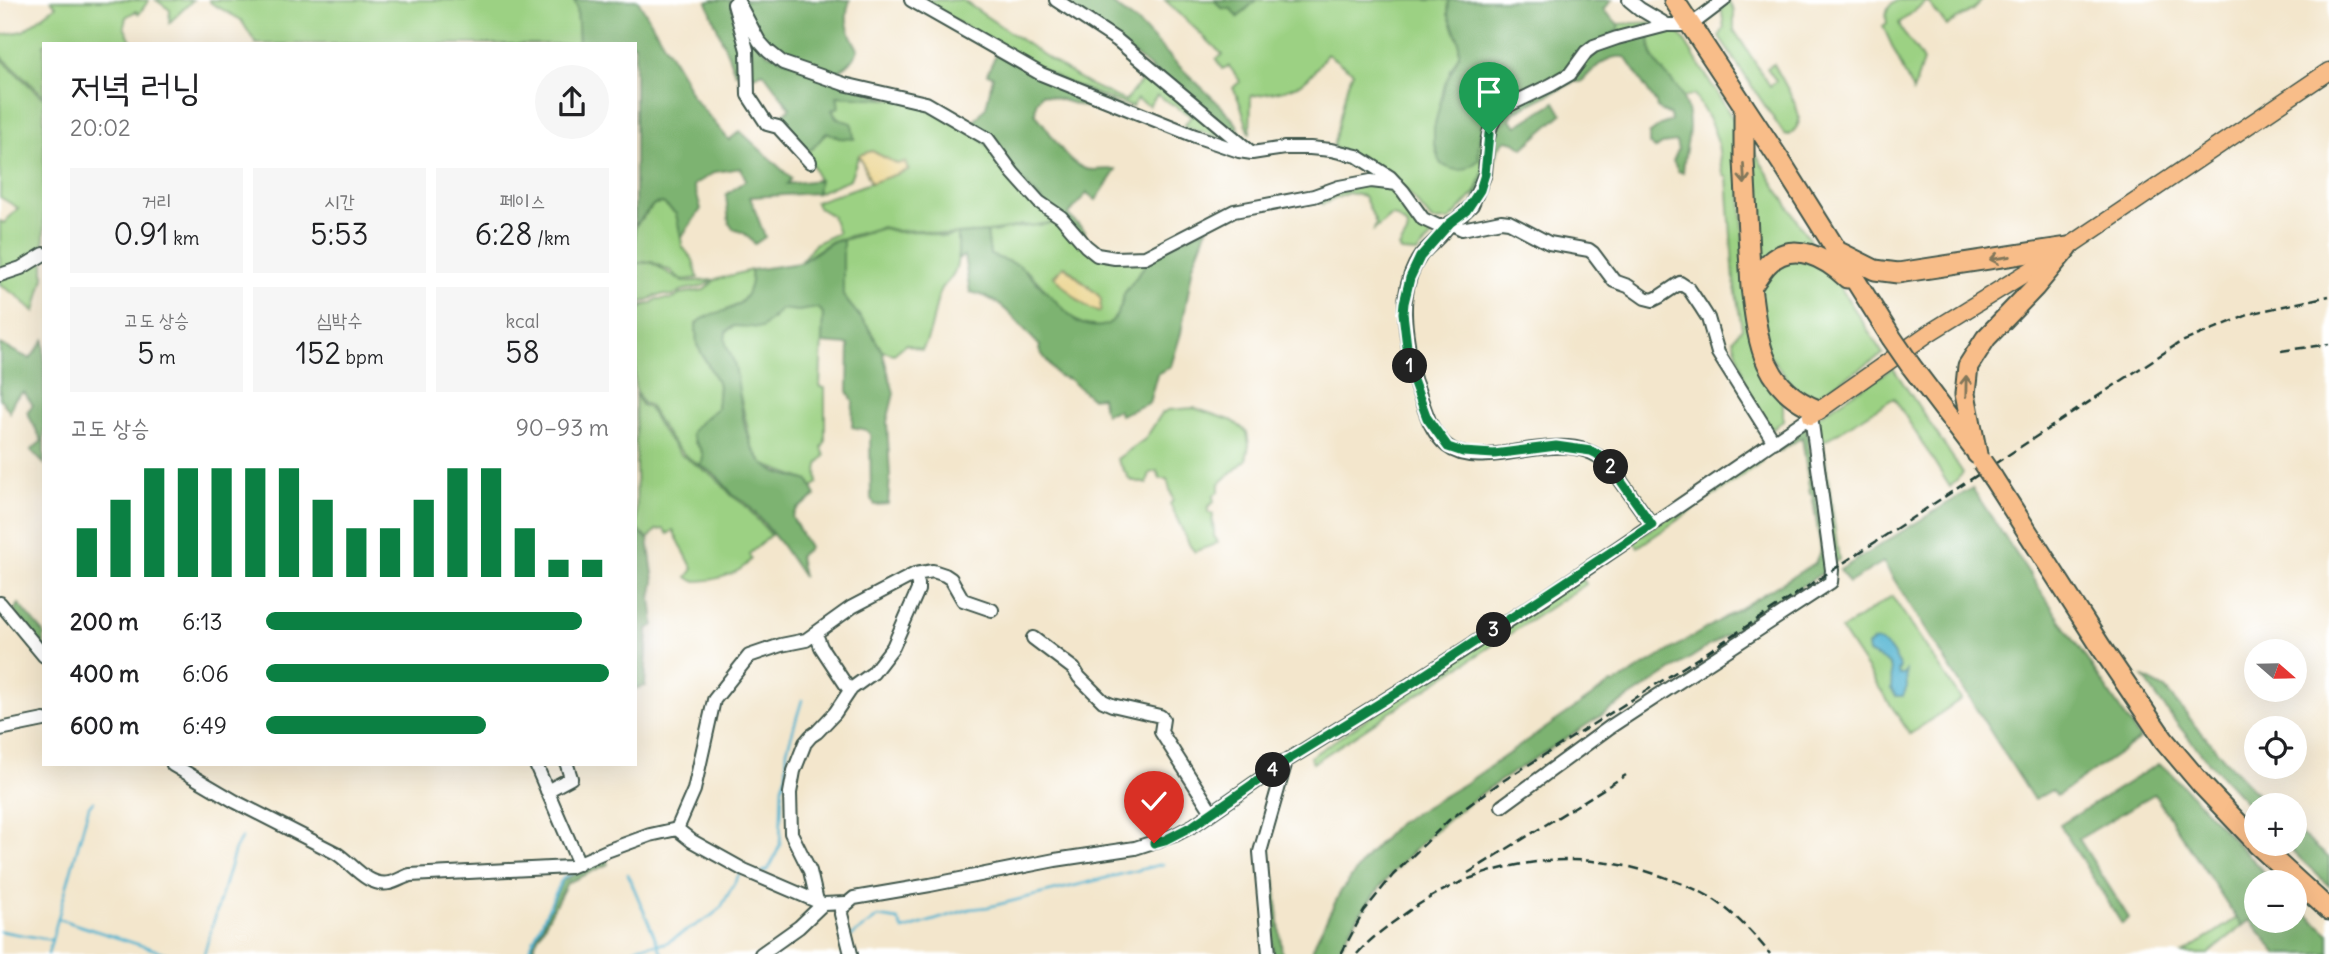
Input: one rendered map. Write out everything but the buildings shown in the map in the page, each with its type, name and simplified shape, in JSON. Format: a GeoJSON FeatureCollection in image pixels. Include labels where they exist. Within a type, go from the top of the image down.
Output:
{"type":"FeatureCollection","features":[{"type":"Feature","properties":{"kind":"highway"},"geometry":{"type":"LineString","coordinates":[[1674,0],[1840,253],[1891,337],[1984,465],[2164,740],[2244,830]]}},
{"type":"Feature","properties":{"kind":"highway"},"geometry":{"type":"LineString","coordinates":[[1744,106],[1744,161],[1756,329],[1768,367],[1777,381],[1814,413]]}},
{"type":"Feature","properties":{"kind":"highway"},"geometry":{"type":"LineString","coordinates":[[1840,253],[1875,270],[1898,273],[2068,247]]}},
{"type":"Feature","properties":{"kind":"highway"},"geometry":{"type":"LineString","coordinates":[[1984,465],[1965,394],[1968,366],[1986,338],[2035,287],[2068,247]]}},
{"type":"Feature","properties":{"kind":"highway"},"geometry":{"type":"LineString","coordinates":[[1751,287],[1769,262],[1784,255],[1801,252],[1819,256],[1833,264],[1866,296]]}},
{"type":"Feature","properties":{"kind":"highway"},"geometry":{"type":"LineString","coordinates":[[2270,856],[2329,911]]}},
{"type":"Feature","properties":{"kind":"main road"},"geometry":{"type":"LineString","coordinates":[[1814,413],[1929,333],[2068,247],[2329,71]]}},
{"type":"Feature","properties":{"kind":"street"},"geometry":{"type":"LineString","coordinates":[[735,0],[747,50],[748,94],[767,124],[779,127],[810,162]]}},
{"type":"Feature","properties":{"kind":"street"},"geometry":{"type":"LineString","coordinates":[[735,0],[759,41],[783,63],[844,83],[926,103],[988,139],[1039,202],[1061,217],[1086,246],[1105,257],[1145,257],[1226,214],[1252,206],[1314,196],[1339,187],[1370,181],[1396,184]]}},
{"type":"Feature","properties":{"kind":"street"},"geometry":{"type":"LineString","coordinates":[[911,0],[1041,74],[1195,136],[1252,153],[1285,148],[1310,148],[1346,153],[1367,161],[1396,184],[1426,222],[1438,226],[1450,223],[1462,229],[1501,220],[1509,222],[1549,243],[1589,250],[1614,281],[1653,300],[1680,283],[1692,293],[1708,318],[1718,353],[1774,442]]}},
{"type":"Feature","properties":{"kind":"street"},"geometry":{"type":"LineString","coordinates":[[1056,0],[1117,40],[1252,153]]}},
{"type":"Feature","properties":{"kind":"street"},"geometry":{"type":"LineString","coordinates":[[1629,0],[1668,25]]}},
{"type":"Feature","properties":{"kind":"street"},"geometry":{"type":"LineString","coordinates":[[1652,525],[1611,467],[1591,451],[1556,446],[1494,454],[1463,452],[1448,447],[1427,418],[1410,372],[1403,313],[1410,278],[1420,257],[1450,223],[1466,211],[1480,190],[1485,174],[1489,134],[1500,112],[1515,101],[1570,74],[1586,52],[1594,46],[1668,25],[1691,25],[1724,0]]}},
{"type":"Feature","properties":{"kind":"street"},"geometry":{"type":"LineString","coordinates":[[0,275],[21,268],[42,255]]}},
{"type":"Feature","properties":{"kind":"street"},"geometry":{"type":"LineString","coordinates":[[851,954],[841,914],[846,903],[854,898],[1154,843],[1175,835],[1652,525],[1814,413],[1832,570],[1831,582],[1610,727],[1502,806]]}},
{"type":"Feature","properties":{"kind":"street"},"geometry":{"type":"LineString","coordinates":[[677,829],[694,790],[714,700],[749,656],[806,640],[852,607],[915,575],[933,571],[951,579],[963,600],[992,610]]}},
{"type":"Feature","properties":{"kind":"street"},"geometry":{"type":"LineString","coordinates":[[820,903],[810,872],[791,833],[791,781],[806,743],[835,713],[850,691],[873,673],[893,647],[918,590],[915,575]]}},
{"type":"Feature","properties":{"kind":"street"},"geometry":{"type":"LineString","coordinates":[[0,603],[42,654]]}},
{"type":"Feature","properties":{"kind":"street"},"geometry":{"type":"LineString","coordinates":[[816,635],[850,691]]}},
{"type":"Feature","properties":{"kind":"street"},"geometry":{"type":"LineString","coordinates":[[1033,638],[1074,669],[1102,701],[1160,716],[1163,719],[1161,732],[1212,812]]}},
{"type":"Feature","properties":{"kind":"street"},"geometry":{"type":"LineString","coordinates":[[0,729],[42,720]]}},
{"type":"Feature","properties":{"kind":"street"},"geometry":{"type":"LineString","coordinates":[[1269,954],[1259,852],[1286,761]]}},
{"type":"Feature","properties":{"kind":"street"},"geometry":{"type":"LineString","coordinates":[[175,766],[236,802],[336,853],[361,874],[376,882],[390,883],[410,875],[557,869],[579,864],[629,842],[677,829]]}},
{"type":"Feature","properties":{"kind":"street"},"geometry":{"type":"LineString","coordinates":[[536,766],[579,864]]}},
{"type":"Feature","properties":{"kind":"street"},"geometry":{"type":"LineString","coordinates":[[547,791],[571,778],[567,766]]}},
{"type":"Feature","properties":{"kind":"street"},"geometry":{"type":"LineString","coordinates":[[677,829],[692,841],[744,870],[820,903],[846,903]]}},
{"type":"Feature","properties":{"kind":"street"},"geometry":{"type":"LineString","coordinates":[[761,954],[799,927],[820,903]]}},
{"type":"Feature","properties":{"kind":"green space"},"geometry":{"type":"Polygon","coordinates":[[[51,0],[149,0],[139,14],[136,11],[126,17],[124,27],[132,42],[42,42],[42,94],[0,55],[0,35],[23,31],[56,6],[51,0]]]}},
{"type":"Feature","properties":{"kind":"green space"},"geometry":{"type":"Polygon","coordinates":[[[156,0],[193,0],[169,23],[170,10],[156,0]]]}},
{"type":"Feature","properties":{"kind":"green space"},"geometry":{"type":"Polygon","coordinates":[[[209,0],[574,0],[577,7],[579,42],[255,42],[241,20],[209,0]]]}},
{"type":"Feature","properties":{"kind":"green space"},"geometry":{"type":"Polygon","coordinates":[[[574,0],[638,0],[684,78],[691,95],[729,140],[740,131],[791,178],[787,184],[819,180],[817,193],[750,197],[765,237],[755,244],[744,233],[733,229],[729,223],[726,195],[746,180],[741,168],[715,172],[694,185],[701,209],[681,238],[676,214],[663,203],[654,204],[637,224],[637,42],[579,42],[577,7],[574,0]]]}},
{"type":"Feature","properties":{"kind":"green space"},"geometry":{"type":"Polygon","coordinates":[[[730,0],[744,51],[743,71],[735,73],[707,2],[730,0]]]}},
{"type":"Feature","properties":{"kind":"green space"},"geometry":{"type":"Polygon","coordinates":[[[741,0],[850,0],[847,19],[849,31],[858,49],[856,54],[847,66],[830,76],[805,70],[767,46],[741,0]]]}},
{"type":"Feature","properties":{"kind":"green space"},"geometry":{"type":"Polygon","coordinates":[[[917,0],[962,0],[1067,71],[1125,101],[1150,70],[1238,144],[1184,126],[1191,116],[1157,95],[1149,106],[1137,99],[1132,107],[1066,82],[917,0]]]}},
{"type":"Feature","properties":{"kind":"green space"},"geometry":{"type":"Polygon","coordinates":[[[1063,0],[1107,0],[1138,23],[1222,107],[1236,123],[1243,139],[1063,0]]]}},
{"type":"Feature","properties":{"kind":"green space"},"geometry":{"type":"Polygon","coordinates":[[[1165,0],[1214,0],[1222,8],[1231,9],[1238,17],[1256,0],[1449,0],[1448,14],[1459,41],[1459,55],[1451,69],[1434,128],[1437,155],[1479,160],[1479,139],[1483,124],[1495,104],[1531,87],[1585,47],[1618,30],[1618,24],[1656,22],[1568,72],[1515,98],[1476,192],[1450,220],[1432,221],[1407,191],[1333,147],[1347,86],[1353,72],[1327,54],[1303,82],[1282,91],[1251,96],[1250,135],[1233,88],[1240,81],[1229,66],[1222,69],[1216,59],[1223,55],[1165,0]]]}},
{"type":"Feature","properties":{"kind":"green space"},"geometry":{"type":"Polygon","coordinates":[[[1214,0],[1256,0],[1238,17],[1231,9],[1222,8],[1214,0]]]}},
{"type":"Feature","properties":{"kind":"green space"},"geometry":{"type":"Polygon","coordinates":[[[1449,0],[1612,0],[1603,10],[1618,24],[1619,30],[1554,78],[1507,97],[1498,104],[1484,120],[1479,160],[1470,167],[1457,170],[1441,164],[1434,142],[1434,128],[1445,84],[1459,55],[1459,41],[1448,14],[1449,0]]]}},
{"type":"Feature","properties":{"kind":"green space"},"geometry":{"type":"Polygon","coordinates":[[[1897,0],[1982,0],[1975,8],[1947,26],[1927,1],[1899,23],[1923,61],[1913,92],[1883,26],[1887,23],[1888,10],[1897,0]]]}},
{"type":"Feature","properties":{"kind":"green space"},"geometry":{"type":"Polygon","coordinates":[[[1728,1],[1734,11],[1734,30],[1770,86],[1776,81],[1767,68],[1774,64],[1794,101],[1799,121],[1796,129],[1789,135],[1784,134],[1719,37],[1724,28],[1721,6],[1728,1]]]}},
{"type":"Feature","properties":{"kind":"green space"},"geometry":{"type":"Polygon","coordinates":[[[741,8],[767,53],[888,99],[837,96],[839,107],[832,110],[837,119],[852,123],[854,139],[839,138],[827,132],[812,149],[801,150],[777,121],[790,108],[763,72],[754,76],[747,68],[741,8]]]}},
{"type":"Feature","properties":{"kind":"green space"},"geometry":{"type":"Polygon","coordinates":[[[1674,30],[1679,32],[1738,127],[1746,290],[1783,403],[1783,420],[1772,430],[1748,391],[1733,339],[1742,328],[1734,281],[1727,177],[1722,171],[1718,142],[1694,95],[1683,97],[1659,68],[1649,43],[1649,33],[1674,30]]]}},
{"type":"Feature","properties":{"kind":"green space"},"geometry":{"type":"Polygon","coordinates":[[[1649,33],[1656,63],[1678,89],[1687,109],[1689,128],[1683,173],[1678,171],[1673,161],[1678,150],[1676,142],[1662,144],[1655,149],[1649,144],[1649,134],[1671,121],[1670,115],[1657,108],[1625,57],[1612,58],[1581,82],[1574,82],[1514,112],[1510,119],[1517,126],[1555,102],[1562,114],[1523,148],[1506,140],[1501,145],[1488,191],[1470,215],[1497,124],[1504,112],[1584,61],[1598,48],[1649,33]]]}},
{"type":"Feature","properties":{"kind":"green space"},"geometry":{"type":"Polygon","coordinates":[[[997,52],[1139,115],[1128,120],[1042,94],[1036,103],[1035,114],[1062,151],[1075,163],[1087,169],[1116,170],[1096,200],[1087,193],[1068,215],[1085,231],[1085,240],[1044,203],[971,125],[986,107],[993,76],[987,74],[997,52]]]}},
{"type":"Feature","properties":{"kind":"green space"},"geometry":{"type":"Polygon","coordinates":[[[0,58],[42,97],[42,253],[0,273],[0,221],[4,223],[18,208],[0,197],[0,58]]]}},
{"type":"Feature","properties":{"kind":"green space"},"geometry":{"type":"Polygon","coordinates":[[[836,96],[912,100],[972,130],[1064,222],[1022,225],[994,232],[943,235],[882,227],[832,241],[800,262],[816,243],[838,233],[832,216],[815,202],[908,170],[872,151],[859,155],[850,179],[817,193],[815,170],[801,150],[812,149],[827,132],[839,138],[854,138],[832,110],[836,96]]]}},
{"type":"Feature","properties":{"kind":"green space"},"geometry":{"type":"Polygon","coordinates":[[[1753,150],[1817,252],[1753,262],[1753,150]]]}},
{"type":"Feature","properties":{"kind":"green space"},"geometry":{"type":"Polygon","coordinates":[[[1370,183],[1398,190],[1434,230],[1435,233],[1417,253],[1402,252],[1399,248],[1408,227],[1397,217],[1390,216],[1374,230],[1376,223],[1364,196],[1348,193],[1323,204],[1316,198],[1370,183]]]}},
{"type":"Feature","properties":{"kind":"green space"},"geometry":{"type":"Polygon","coordinates":[[[663,203],[676,214],[682,246],[693,260],[698,278],[683,280],[652,262],[637,263],[637,224],[654,204],[663,203]]]}},
{"type":"Feature","properties":{"kind":"green space"},"geometry":{"type":"Polygon","coordinates":[[[1061,223],[1095,255],[1153,254],[1124,294],[1114,319],[1105,326],[1088,326],[1060,308],[1025,270],[990,255],[987,232],[1061,223]],[[1065,266],[1054,276],[1097,312],[1099,296],[1065,266]]]}},
{"type":"Feature","properties":{"kind":"green space"},"geometry":{"type":"Polygon","coordinates":[[[1208,226],[1193,265],[1181,333],[1171,366],[1157,374],[1149,403],[1120,415],[1118,410],[1105,414],[1101,397],[1091,398],[1069,379],[1058,376],[1039,350],[1040,346],[1009,313],[992,300],[970,292],[964,256],[958,259],[958,234],[987,232],[990,255],[1019,265],[1077,322],[1103,326],[1114,319],[1124,294],[1153,254],[1208,226]]]}},
{"type":"Feature","properties":{"kind":"green space"},"geometry":{"type":"Polygon","coordinates":[[[883,228],[897,232],[920,231],[943,237],[958,234],[955,270],[941,288],[929,335],[922,350],[906,344],[894,354],[882,351],[868,327],[843,296],[843,240],[883,228]]]}},
{"type":"Feature","properties":{"kind":"green space"},"geometry":{"type":"Polygon","coordinates":[[[843,240],[843,296],[868,327],[882,351],[894,393],[887,422],[890,476],[888,504],[875,505],[871,499],[870,434],[866,430],[852,427],[853,402],[848,391],[849,345],[822,343],[823,313],[818,308],[798,311],[781,309],[762,328],[734,326],[726,332],[746,431],[756,454],[773,470],[809,481],[816,496],[797,509],[792,517],[809,548],[799,556],[803,577],[780,543],[746,503],[733,495],[717,476],[700,465],[702,453],[691,434],[695,427],[717,408],[719,385],[697,345],[696,324],[743,300],[750,287],[751,270],[800,263],[832,242],[843,240]]]}},
{"type":"Feature","properties":{"kind":"green space"},"geometry":{"type":"Polygon","coordinates":[[[42,256],[42,285],[35,312],[0,285],[0,276],[42,256]]]}},
{"type":"Feature","properties":{"kind":"green space"},"geometry":{"type":"Polygon","coordinates":[[[1789,259],[1826,265],[1883,354],[1817,396],[1792,385],[1765,349],[1759,283],[1789,259]]]}},
{"type":"Feature","properties":{"kind":"green space"},"geometry":{"type":"Polygon","coordinates":[[[652,263],[683,282],[712,280],[673,296],[655,296],[642,302],[637,309],[637,264],[652,263]]]}},
{"type":"Feature","properties":{"kind":"green space"},"geometry":{"type":"Polygon","coordinates":[[[751,270],[752,283],[743,300],[696,324],[697,345],[719,385],[717,408],[703,420],[694,442],[703,456],[700,465],[683,454],[649,405],[642,403],[637,392],[637,313],[644,305],[657,299],[674,299],[679,294],[704,290],[715,280],[751,270]]]}},
{"type":"Feature","properties":{"kind":"green space"},"geometry":{"type":"Polygon","coordinates":[[[818,307],[823,313],[820,387],[825,388],[825,442],[822,448],[825,456],[818,465],[818,483],[812,487],[809,481],[765,465],[752,447],[724,343],[726,332],[734,326],[773,319],[781,309],[798,311],[818,307]]]}},
{"type":"Feature","properties":{"kind":"green space"},"geometry":{"type":"Polygon","coordinates":[[[42,343],[42,441],[27,412],[33,405],[24,392],[14,400],[10,412],[0,398],[0,344],[30,359],[42,343]]]}},
{"type":"Feature","properties":{"kind":"green space"},"geometry":{"type":"Polygon","coordinates":[[[1893,368],[1963,473],[1950,487],[1894,398],[1823,442],[1839,560],[1835,562],[1814,419],[1893,368]]]}},
{"type":"Feature","properties":{"kind":"green space"},"geometry":{"type":"Polygon","coordinates":[[[637,396],[641,405],[648,407],[680,454],[716,478],[732,496],[745,505],[771,535],[749,554],[751,559],[740,570],[716,579],[693,581],[687,577],[693,569],[673,530],[668,534],[664,529],[656,530],[648,539],[637,529],[637,396]]]}},
{"type":"Feature","properties":{"kind":"green space"},"geometry":{"type":"Polygon","coordinates":[[[1194,408],[1233,421],[1247,432],[1249,445],[1246,460],[1219,484],[1219,491],[1213,496],[1214,502],[1208,507],[1208,512],[1213,515],[1214,536],[1218,542],[1195,552],[1170,504],[1173,500],[1167,479],[1160,479],[1157,471],[1150,473],[1147,484],[1130,480],[1117,459],[1145,439],[1162,413],[1194,408]]]}},
{"type":"Feature","properties":{"kind":"green space"},"geometry":{"type":"Polygon","coordinates":[[[1806,425],[1827,570],[1489,788],[1443,824],[1402,862],[1367,904],[1336,954],[1311,954],[1341,891],[1369,854],[1398,823],[1469,781],[1611,683],[1614,684],[1815,563],[1821,549],[1802,437],[1779,452],[1775,446],[1806,425]]]}},
{"type":"Feature","properties":{"kind":"green space"},"geometry":{"type":"Polygon","coordinates":[[[42,441],[42,462],[31,450],[42,441]]]}},
{"type":"Feature","properties":{"kind":"green space"},"geometry":{"type":"Polygon","coordinates":[[[1759,457],[1763,462],[1638,547],[1633,541],[1759,457]]]}},
{"type":"Feature","properties":{"kind":"green space"},"geometry":{"type":"Polygon","coordinates":[[[1972,488],[2140,739],[2057,796],[2052,790],[2034,800],[1883,562],[1849,583],[1840,570],[1972,488]]]}},
{"type":"Feature","properties":{"kind":"green space"},"geometry":{"type":"Polygon","coordinates":[[[637,529],[648,539],[654,582],[651,598],[654,625],[648,629],[645,686],[637,688],[637,529]]]}},
{"type":"Feature","properties":{"kind":"green space"},"geometry":{"type":"Polygon","coordinates":[[[1581,576],[1586,584],[1313,763],[1310,757],[1581,576]]]}},
{"type":"Feature","properties":{"kind":"green space"},"geometry":{"type":"Polygon","coordinates":[[[1892,596],[1961,699],[1910,734],[1841,630],[1892,596]]]}},
{"type":"Feature","properties":{"kind":"green space"},"geometry":{"type":"Polygon","coordinates":[[[19,604],[42,631],[42,648],[14,611],[19,604]]]}},
{"type":"Feature","properties":{"kind":"green space"},"geometry":{"type":"Polygon","coordinates":[[[2144,678],[2165,689],[2257,793],[2244,793],[2244,800],[2169,714],[2144,678]]]}},
{"type":"Feature","properties":{"kind":"green space"},"geometry":{"type":"Polygon","coordinates":[[[2158,764],[2167,769],[2244,851],[2244,856],[2249,856],[2262,870],[2244,870],[2244,924],[2242,926],[2154,794],[2079,839],[2129,918],[2122,924],[2060,825],[2158,764]]]}},
{"type":"Feature","properties":{"kind":"green space"},"geometry":{"type":"Polygon","coordinates":[[[2307,839],[2329,858],[2329,886],[2298,856],[2307,856],[2307,839]]]}},
{"type":"Feature","properties":{"kind":"green space"},"geometry":{"type":"Polygon","coordinates":[[[606,859],[608,864],[567,883],[536,941],[532,954],[529,954],[562,881],[606,859]]]}},
{"type":"Feature","properties":{"kind":"green space"},"geometry":{"type":"Polygon","coordinates":[[[1275,879],[1282,954],[1273,954],[1268,883],[1275,879]]]}},
{"type":"Feature","properties":{"kind":"green space"},"geometry":{"type":"Polygon","coordinates":[[[2307,915],[2329,934],[2329,954],[2278,954],[2261,933],[2307,933],[2307,915]]]}},
{"type":"Feature","properties":{"kind":"green space"},"geometry":{"type":"Polygon","coordinates":[[[2237,918],[2242,926],[2208,954],[2183,954],[2237,918]]]}},
{"type":"Feature","properties":{"kind":"sand"},"geometry":{"type":"Polygon","coordinates":[[[872,151],[897,164],[905,162],[908,170],[871,183],[859,155],[872,151]]]}},
{"type":"Feature","properties":{"kind":"sand"},"geometry":{"type":"Polygon","coordinates":[[[1064,266],[1099,296],[1100,312],[1081,302],[1054,276],[1064,266]]]}},
{"type":"Feature","properties":{"kind":"water"},"geometry":{"type":"Polygon","coordinates":[[[1873,641],[1890,650],[1900,667],[1900,675],[1904,675],[1906,671],[1907,687],[1903,696],[1896,696],[1891,689],[1889,665],[1868,653],[1867,646],[1873,641]]]}},
{"type":"Feature","properties":{"kind":"waterway"},"geometry":{"type":"LineString","coordinates":[[762,872],[771,865],[780,845],[782,786],[786,775],[787,750],[802,700]]}},
{"type":"Feature","properties":{"kind":"waterway"},"geometry":{"type":"LineString","coordinates":[[48,954],[89,806],[93,801]]}},
{"type":"Feature","properties":{"kind":"waterway"},"geometry":{"type":"LineString","coordinates":[[204,954],[235,849],[242,837]]}},
{"type":"Feature","properties":{"kind":"waterway"},"geometry":{"type":"LineString","coordinates":[[852,936],[878,917],[898,920],[903,930],[970,909],[988,907],[1163,864]]}},
{"type":"Feature","properties":{"kind":"waterway"},"geometry":{"type":"LineString","coordinates":[[527,954],[561,881],[576,871]]}},
{"type":"Feature","properties":{"kind":"waterway"},"geometry":{"type":"LineString","coordinates":[[624,954],[640,946],[666,943],[711,916],[720,909],[740,873]]}},
{"type":"Feature","properties":{"kind":"waterway"},"geometry":{"type":"LineString","coordinates":[[628,874],[662,954]]}},
{"type":"Feature","properties":{"kind":"waterway"},"geometry":{"type":"LineString","coordinates":[[59,919],[168,954]]}},
{"type":"Feature","properties":{"kind":"waterway"},"geometry":{"type":"LineString","coordinates":[[0,931],[52,940]]}},
{"type":"Feature","properties":{"kind":"railway"},"geometry":{"type":"LineString","coordinates":[[1341,954],[1364,911],[1393,875],[1449,820],[1498,784],[1706,653],[2179,343],[2253,313],[2329,296]]}},
{"type":"Feature","properties":{"kind":"railway"},"geometry":{"type":"LineString","coordinates":[[2281,351],[2329,344]]}},
{"type":"Feature","properties":{"kind":"railway"},"geometry":{"type":"LineString","coordinates":[[1468,873],[1626,775]]}},
{"type":"Feature","properties":{"kind":"railway"},"geometry":{"type":"LineString","coordinates":[[1357,954],[1374,937],[1406,913],[1466,880],[1498,869],[1564,860],[1631,867],[1695,889],[1729,911],[1770,954]]}},
{"type":"Feature","properties":{"kind":"route"},"geometry":{"type":"LineString","coordinates":[[1154,843],[1194,825],[1286,761],[1409,685],[1652,525],[1611,467],[1591,451],[1556,446],[1472,454],[1448,447],[1427,418],[1410,372],[1404,303],[1410,278],[1420,257],[1450,223],[1472,205],[1480,190],[1485,174],[1489,134]]}}]}
